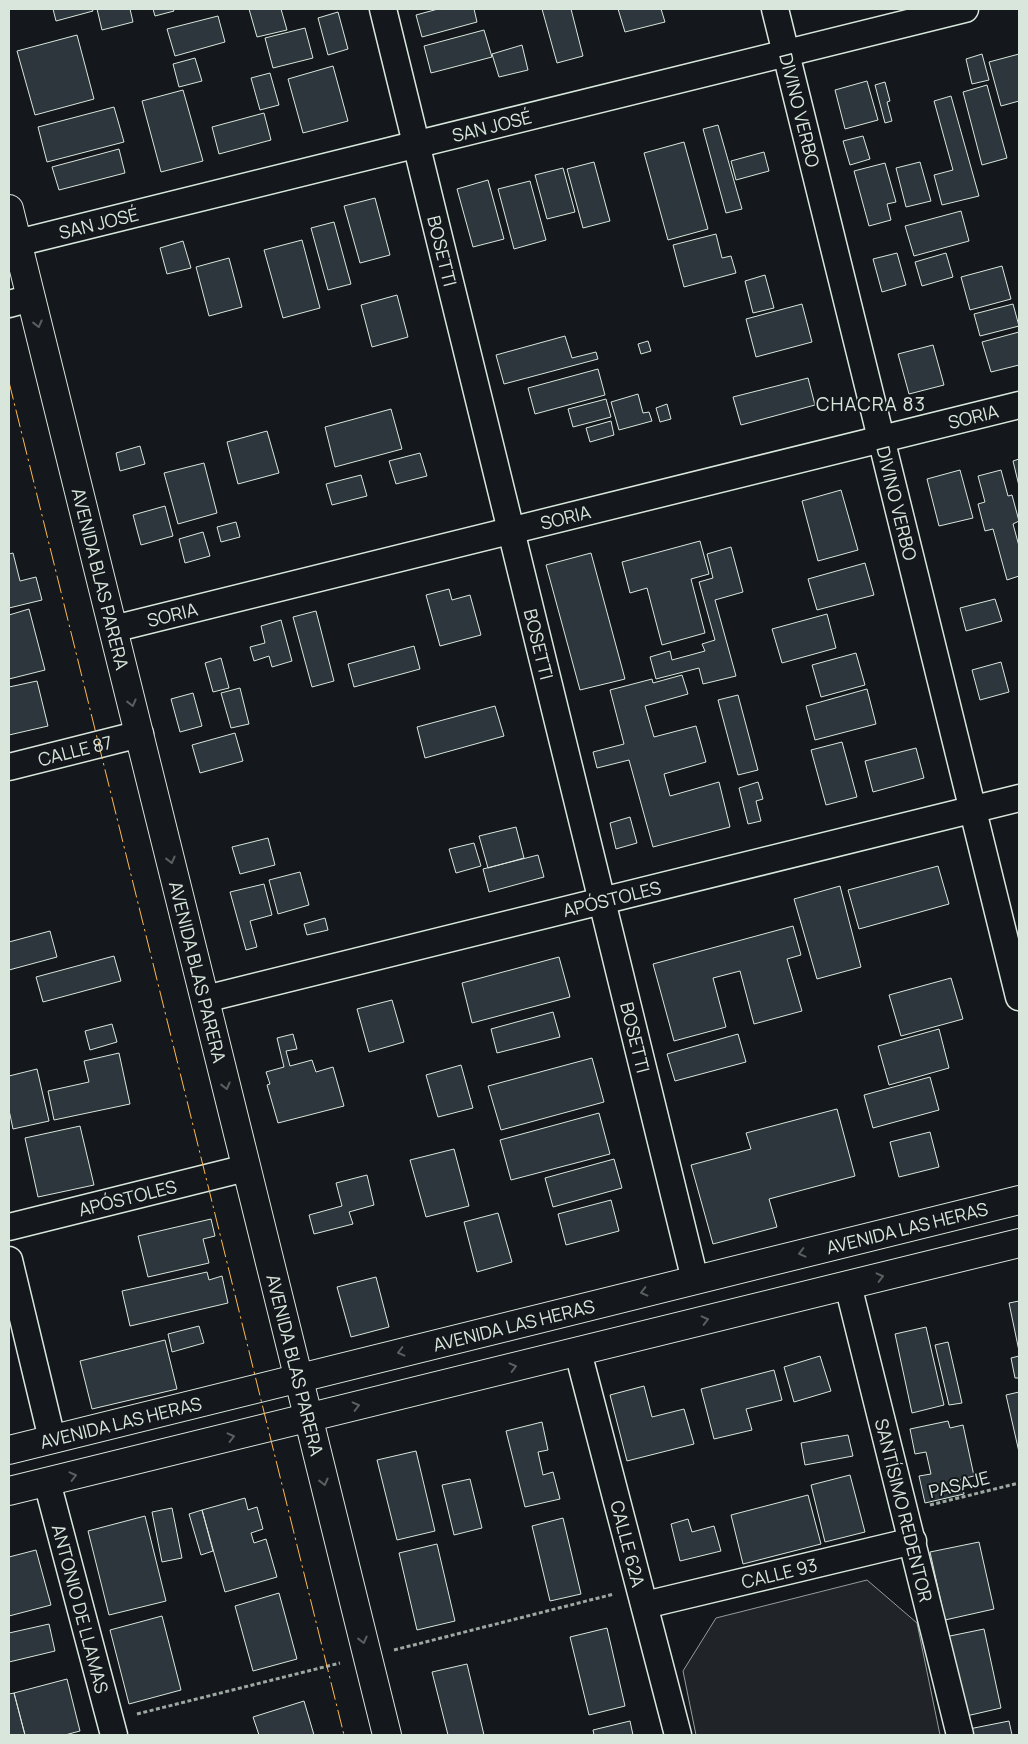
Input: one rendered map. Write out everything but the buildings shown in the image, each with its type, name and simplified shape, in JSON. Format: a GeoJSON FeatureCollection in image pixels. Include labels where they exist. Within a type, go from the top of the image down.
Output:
{"type":"FeatureCollection","features":[{"type":"Feature","properties":{"kind":"main road","name":"AVENIDA BLAS PARERA"},"geometry":{"type":"LineString","coordinates":[[9,209],[17,243],[20,301],[113,629],[140,734],[387,1735]]}},
{"type":"Feature","properties":{"kind":"main road","name":"AVENIDA LAS HERAS"},"geometry":{"type":"LineString","coordinates":[[9,1450],[1019,1200]]}},
{"type":"Feature","properties":{"kind":"main road"},"geometry":{"type":"LineString","coordinates":[[9,1491],[1019,1243]]}},
{"type":"Feature","properties":{"kind":"street","name":"BOSETTI"},"geometry":{"type":"LineString","coordinates":[[383,9],[695,1280]]}},
{"type":"Feature","properties":{"kind":"street","name":"DIVINO VERBO"},"geometry":{"type":"LineString","coordinates":[[775,9],[1019,997]]}},
{"type":"Feature","properties":{"kind":"street","name":"SAN JOSÉ"},"geometry":{"type":"LineString","coordinates":[[17,243],[965,9]]}},
{"type":"Feature","properties":{"kind":"street","name":"SORIA"},"geometry":{"type":"LineString","coordinates":[[113,629],[1019,405]]}},
{"type":"Feature","properties":{"kind":"street","name":"CALLE 87"},"geometry":{"type":"LineString","coordinates":[[9,767],[140,734]]}},
{"type":"Feature","properties":{"kind":"street","name":"APÓSTOLES"},"geometry":{"type":"LineString","coordinates":[[205,999],[1019,798]]}},
{"type":"Feature","properties":{"kind":"street","name":"APÓSTOLES"},"geometry":{"type":"LineString","coordinates":[[9,1227],[246,1168]]}},
{"type":"Feature","properties":{"kind":"street"},"geometry":{"type":"LineString","coordinates":[[9,1260],[52,1439]]}},
{"type":"Feature","properties":{"kind":"street","name":"SANTÍSIMO REDENTOR"},"geometry":{"type":"LineString","coordinates":[[848,1285],[960,1735]]}},
{"type":"Feature","properties":{"kind":"street","name":"CALLE 62A"},"geometry":{"type":"LineString","coordinates":[[578,1352],[678,1735]]}},
{"type":"Feature","properties":{"kind":"street","name":"ANTONIO DE LLAMAS"},"geometry":{"type":"LineString","coordinates":[[47,1482],[114,1735]]}},
{"type":"Feature","properties":{"kind":"street","name":"CALLE 93"},"geometry":{"type":"LineString","coordinates":[[645,1605],[913,1540]]}},
{"type":"Feature","properties":{"kind":"path","name":"PASAJE"},"geometry":{"type":"LineString","coordinates":[[905,1511],[1019,1483]]}},
{"type":"Feature","properties":{"kind":"shaded area"},"geometry":{"type":"Polygon","coordinates":[[[867,1580],[917,1623],[940,1735],[696,1735],[683,1671],[716,1618],[867,1580]]]}},
{"type":"Feature","properties":{"kind":"power"},"geometry":{"type":"LineString","coordinates":[[9,382],[344,1735]]}},
{"type":"Feature","properties":{"kind":"district","name":"CHACRA 83"},"geometry":{"type":"Point","coordinates":[871,404]}}]}
